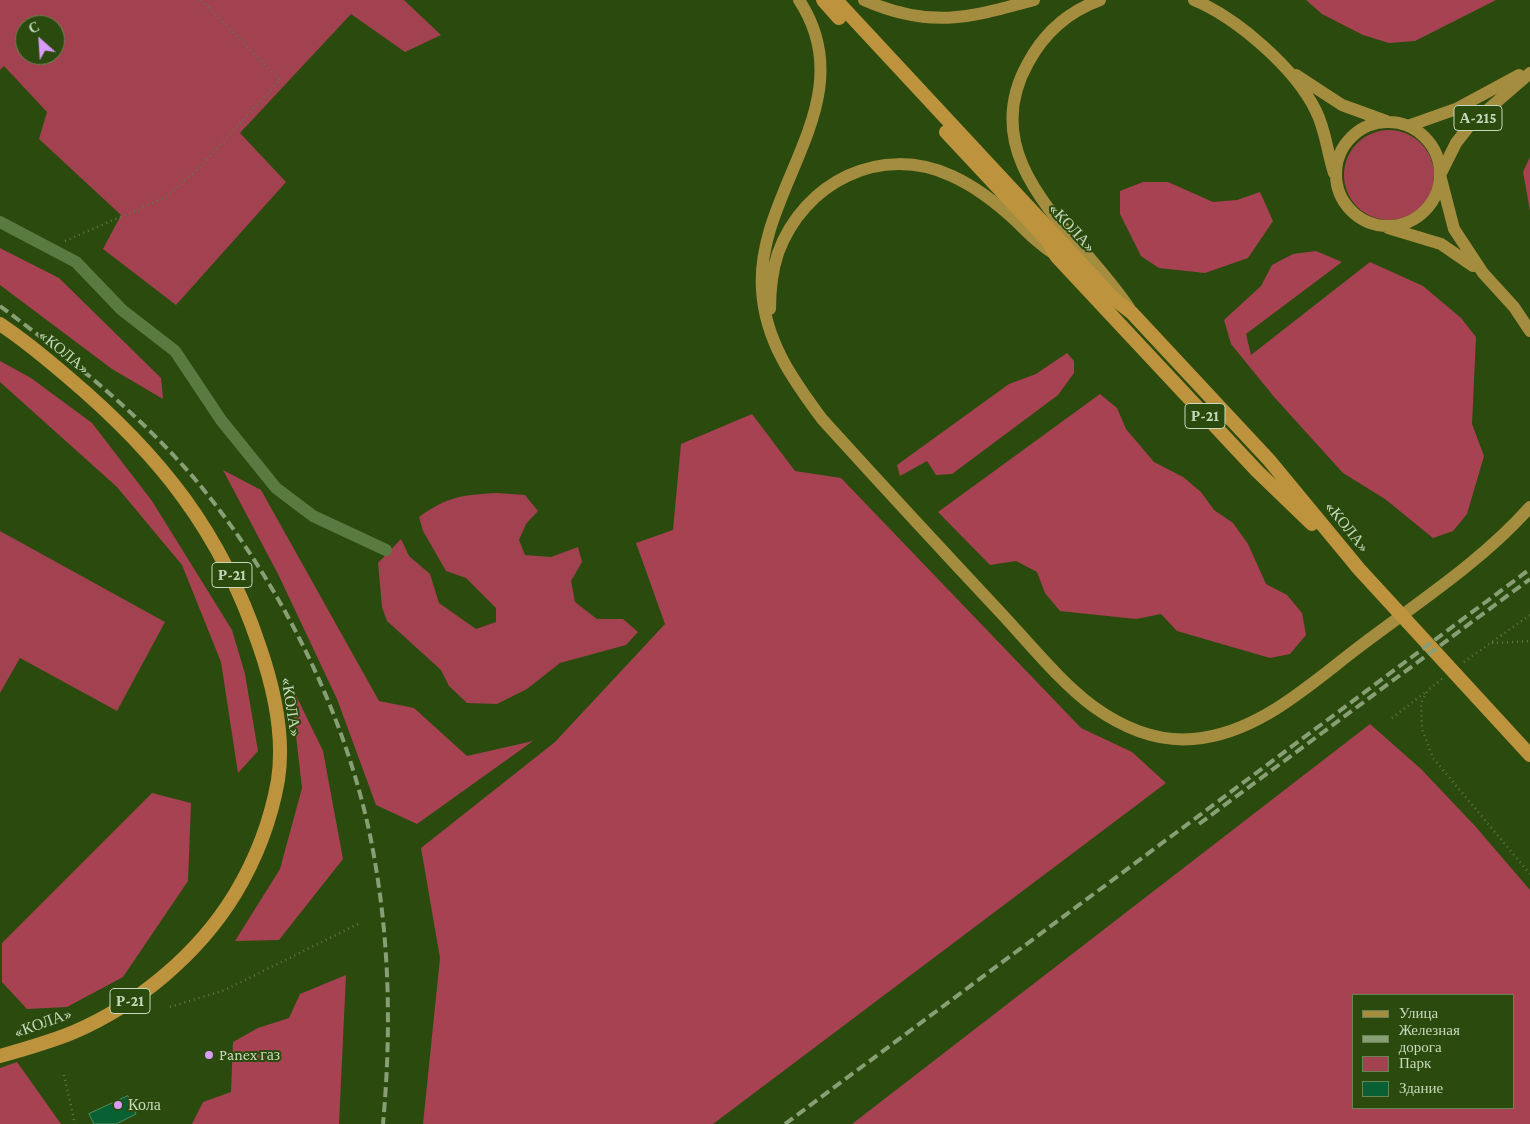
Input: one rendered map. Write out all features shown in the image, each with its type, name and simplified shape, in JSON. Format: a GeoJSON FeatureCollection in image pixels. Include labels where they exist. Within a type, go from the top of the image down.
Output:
{"type":"FeatureCollection","features":[{"type":"Feature","properties":{"kind":"highway","name":"«КОЛА»"},"geometry":{"type":"LineString","coordinates":[[823,0],[1046,240],[1057,257],[1257,472],[1359,570]]}},
{"type":"Feature","properties":{"kind":"highway","name":"«КОЛА»"},"geometry":{"type":"LineString","coordinates":[[836,0],[1114,298],[1132,313],[1270,460],[1359,570]]}},
{"type":"Feature","properties":{"kind":"highway","name":"«КОЛА»"},"geometry":{"type":"LineString","coordinates":[[0,324],[68,378],[126,431],[181,492],[199,518],[236,583],[252,625],[266,666],[275,701],[280,740],[278,778],[268,823],[246,875],[221,918],[189,952],[161,977],[135,998],[108,1015],[74,1032],[0,1056]]}},
{"type":"Feature","properties":{"kind":"highway","name":"Р-21"},"geometry":{"type":"LineString","coordinates":[[1359,570],[1530,755]]}},
{"type":"Feature","properties":{"kind":"main road"},"geometry":{"type":"LineString","coordinates":[[800,0],[814,29],[820,52],[821,79],[817,104],[809,133],[774,219],[764,258],[762,291],[770,332],[783,363],[822,419],[982,593],[1078,694],[1112,718],[1149,734],[1191,739],[1214,736],[1239,728],[1263,716],[1290,699],[1472,561],[1505,534],[1530,507]]}},
{"type":"Feature","properties":{"kind":"main road"},"geometry":{"type":"LineString","coordinates":[[864,0],[897,13],[944,19],[970,16],[1034,0]]}},
{"type":"Feature","properties":{"kind":"main road"},"geometry":{"type":"LineString","coordinates":[[1100,0],[1067,16],[1048,32],[1034,52],[1021,74],[1014,97],[1014,139],[1018,156],[1026,175],[1049,212],[1120,292],[1132,313]]}},
{"type":"Feature","properties":{"kind":"main road"},"geometry":{"type":"LineString","coordinates":[[1194,0],[1221,13],[1238,25],[1278,61],[1335,101],[1388,122],[1408,126],[1421,134],[1431,145],[1440,164],[1436,196],[1423,213],[1405,224],[1384,226]]}},
{"type":"Feature","properties":{"kind":"main road"},"geometry":{"type":"LineString","coordinates":[[1278,61],[1306,94],[1315,109],[1323,126],[1341,197],[1354,214],[1373,224],[1441,244],[1483,274]]}},
{"type":"Feature","properties":{"kind":"main road","name":"А-215"},"geometry":{"type":"LineString","coordinates":[[1408,126],[1456,109],[1530,69]]}},
{"type":"Feature","properties":{"kind":"main road","name":"А-215"},"geometry":{"type":"LineString","coordinates":[[1440,175],[1456,143],[1470,125],[1530,73]]}},
{"type":"Feature","properties":{"kind":"main road"},"geometry":{"type":"LineString","coordinates":[[1335,176],[1339,155],[1351,137],[1368,126],[1388,122]]}},
{"type":"Feature","properties":{"kind":"main road"},"geometry":{"type":"LineString","coordinates":[[770,332],[772,277],[777,254],[786,235],[799,214],[814,197],[831,184],[871,167],[892,164],[914,164],[934,169],[953,177],[995,204],[1039,245],[1057,257]]}},
{"type":"Feature","properties":{"kind":"main road"},"geometry":{"type":"LineString","coordinates":[[1440,175],[1454,229],[1483,274],[1514,308],[1530,331]]}},
{"type":"Feature","properties":{"kind":"street"},"geometry":{"type":"LineString","coordinates":[[0,222],[76,262],[122,310],[175,351],[221,420],[276,488],[313,516],[386,550]]}},
{"type":"Feature","properties":{"kind":"path"},"geometry":{"type":"LineString","coordinates":[[50,248],[166,197],[197,170],[280,80],[202,0]]}},
{"type":"Feature","properties":{"kind":"path"},"geometry":{"type":"LineString","coordinates":[[1463,662],[1530,615]]}},
{"type":"Feature","properties":{"kind":"path"},"geometry":{"type":"LineString","coordinates":[[1490,643],[1530,641]]}},
{"type":"Feature","properties":{"kind":"path"},"geometry":{"type":"LineString","coordinates":[[1392,718],[1449,674]]}},
{"type":"Feature","properties":{"kind":"path"},"geometry":{"type":"LineString","coordinates":[[1428,690],[1422,703],[1422,729],[1434,758],[1530,874]]}},
{"type":"Feature","properties":{"kind":"path"},"geometry":{"type":"LineString","coordinates":[[170,1007],[225,990],[360,923]]}},
{"type":"Feature","properties":{"kind":"path"},"geometry":{"type":"LineString","coordinates":[[64,1074],[75,1124]]}},
{"type":"Feature","properties":{"kind":"green space"},"geometry":{"type":"Polygon","coordinates":[[[0,0],[404,0],[441,35],[405,52],[351,14],[240,133],[286,182],[176,305],[103,249],[121,215],[39,139],[47,112],[4,66],[0,70],[0,0]]]}},
{"type":"Feature","properties":{"kind":"green space"},"geometry":{"type":"Polygon","coordinates":[[[1389,130],[1398,131],[1414,138],[1426,150],[1433,166],[1433,184],[1426,200],[1414,212],[1398,219],[1389,220],[1380,219],[1364,212],[1352,200],[1345,184],[1344,175],[1345,166],[1352,150],[1364,138],[1380,131],[1389,130]]]}},
{"type":"Feature","properties":{"kind":"green space"},"geometry":{"type":"Polygon","coordinates":[[[497,493],[525,495],[538,511],[526,524],[519,540],[525,555],[551,557],[578,547],[582,562],[571,581],[575,602],[597,619],[623,619],[638,632],[626,645],[560,663],[527,689],[497,704],[467,703],[449,686],[441,670],[387,621],[382,607],[378,563],[401,539],[409,556],[430,574],[439,603],[476,629],[496,622],[496,608],[466,578],[446,571],[423,531],[419,517],[438,505],[456,498],[497,493]]]}},
{"type":"Feature","properties":{"kind":"green space"},"geometry":{"type":"Polygon","coordinates":[[[0,531],[165,622],[117,711],[20,658],[0,693],[0,531]]]}},
{"type":"Feature","properties":{"kind":"shaded area"},"geometry":{"type":"Polygon","coordinates":[[[1306,0],[1496,0],[1415,41],[1389,43],[1363,35],[1322,14],[1306,0]]]}},
{"type":"Feature","properties":{"kind":"shaded area"},"geometry":{"type":"Polygon","coordinates":[[[1530,157],[1530,211],[1523,172],[1530,157]]]}},
{"type":"Feature","properties":{"kind":"shaded area"},"geometry":{"type":"Polygon","coordinates":[[[1143,182],[1168,182],[1213,202],[1237,200],[1260,192],[1273,221],[1248,258],[1205,273],[1159,268],[1141,256],[1120,214],[1120,191],[1143,182]]]}},
{"type":"Feature","properties":{"kind":"shaded area"},"geometry":{"type":"Polygon","coordinates":[[[0,248],[59,278],[161,378],[163,399],[112,369],[0,285],[0,248]]]}},
{"type":"Feature","properties":{"kind":"shaded area"},"geometry":{"type":"Polygon","coordinates":[[[1316,251],[1342,262],[1246,334],[1251,355],[1370,262],[1423,286],[1461,318],[1476,337],[1472,424],[1484,456],[1467,514],[1453,531],[1433,538],[1385,499],[1343,473],[1275,398],[1231,344],[1224,320],[1261,286],[1272,265],[1293,254],[1316,251]]]}},
{"type":"Feature","properties":{"kind":"shaded area"},"geometry":{"type":"Polygon","coordinates":[[[1067,353],[1074,361],[1074,373],[1058,395],[952,474],[936,475],[927,461],[900,476],[897,465],[1009,384],[1036,374],[1067,353]]]}},
{"type":"Feature","properties":{"kind":"shaded area"},"geometry":{"type":"Polygon","coordinates":[[[0,361],[31,378],[92,423],[152,501],[232,630],[245,674],[258,751],[238,773],[221,662],[182,565],[117,487],[0,382],[0,361]]]}},
{"type":"Feature","properties":{"kind":"shaded area"},"geometry":{"type":"Polygon","coordinates":[[[1100,394],[1117,408],[1126,429],[1154,462],[1183,477],[1201,492],[1214,510],[1233,523],[1248,544],[1266,584],[1287,595],[1302,613],[1306,635],[1290,654],[1270,658],[1177,631],[1161,614],[1136,619],[1060,611],[1045,593],[1037,572],[1016,561],[990,565],[938,512],[1100,394]]]}},
{"type":"Feature","properties":{"kind":"shaded area"},"geometry":{"type":"Polygon","coordinates":[[[752,414],[795,471],[841,478],[1081,728],[1132,752],[1166,783],[713,1124],[423,1124],[440,958],[421,848],[555,742],[665,624],[636,543],[673,530],[681,444],[752,414]]]}},
{"type":"Feature","properties":{"kind":"shaded area"},"geometry":{"type":"Polygon","coordinates":[[[223,470],[261,490],[379,701],[414,708],[467,756],[533,741],[417,824],[376,805],[337,699],[279,576],[223,470]]]}},
{"type":"Feature","properties":{"kind":"shaded area"},"geometry":{"type":"Polygon","coordinates":[[[290,683],[323,751],[343,859],[279,940],[235,941],[280,869],[302,788],[290,683]]]}},
{"type":"Feature","properties":{"kind":"shaded area"},"geometry":{"type":"Polygon","coordinates":[[[1370,724],[1421,769],[1475,826],[1530,890],[1530,1124],[852,1124],[1370,724]]]}},
{"type":"Feature","properties":{"kind":"shaded area"},"geometry":{"type":"Polygon","coordinates":[[[152,793],[191,803],[188,881],[123,977],[67,1007],[27,1009],[2,982],[2,943],[152,793]]]}},
{"type":"Feature","properties":{"kind":"shaded area"},"geometry":{"type":"Polygon","coordinates":[[[346,975],[339,1124],[192,1124],[203,1102],[231,1092],[233,1042],[258,1028],[289,1018],[300,994],[346,975]]]}},
{"type":"Feature","properties":{"kind":"shaded area"},"geometry":{"type":"Polygon","coordinates":[[[17,1062],[61,1124],[0,1124],[0,1068],[17,1062]]]}},
{"type":"Feature","properties":{"kind":"building"},"geometry":{"type":"Polygon","coordinates":[[[128,1096],[136,1114],[116,1124],[94,1124],[89,1114],[128,1096]]]}},
{"type":"Feature","properties":{"kind":"railway"},"geometry":{"type":"LineString","coordinates":[[0,306],[105,389],[154,435],[199,484],[260,569],[287,614],[311,662],[332,711],[350,761],[365,812],[375,862],[384,927],[388,993],[386,1091],[383,1124]]}},
{"type":"Feature","properties":{"kind":"railway"},"geometry":{"type":"LineString","coordinates":[[785,1124],[1530,569]]}},
{"type":"Feature","properties":{"kind":"railway"},"geometry":{"type":"LineString","coordinates":[[1199,824],[1530,579]]}},
{"type":"Feature","properties":{"kind":"place","name":"Panex газ"},"geometry":{"type":"Point","coordinates":[209,1055]}},
{"type":"Feature","properties":{"kind":"place","name":"Кола"},"geometry":{"type":"Point","coordinates":[118,1105]}}]}
